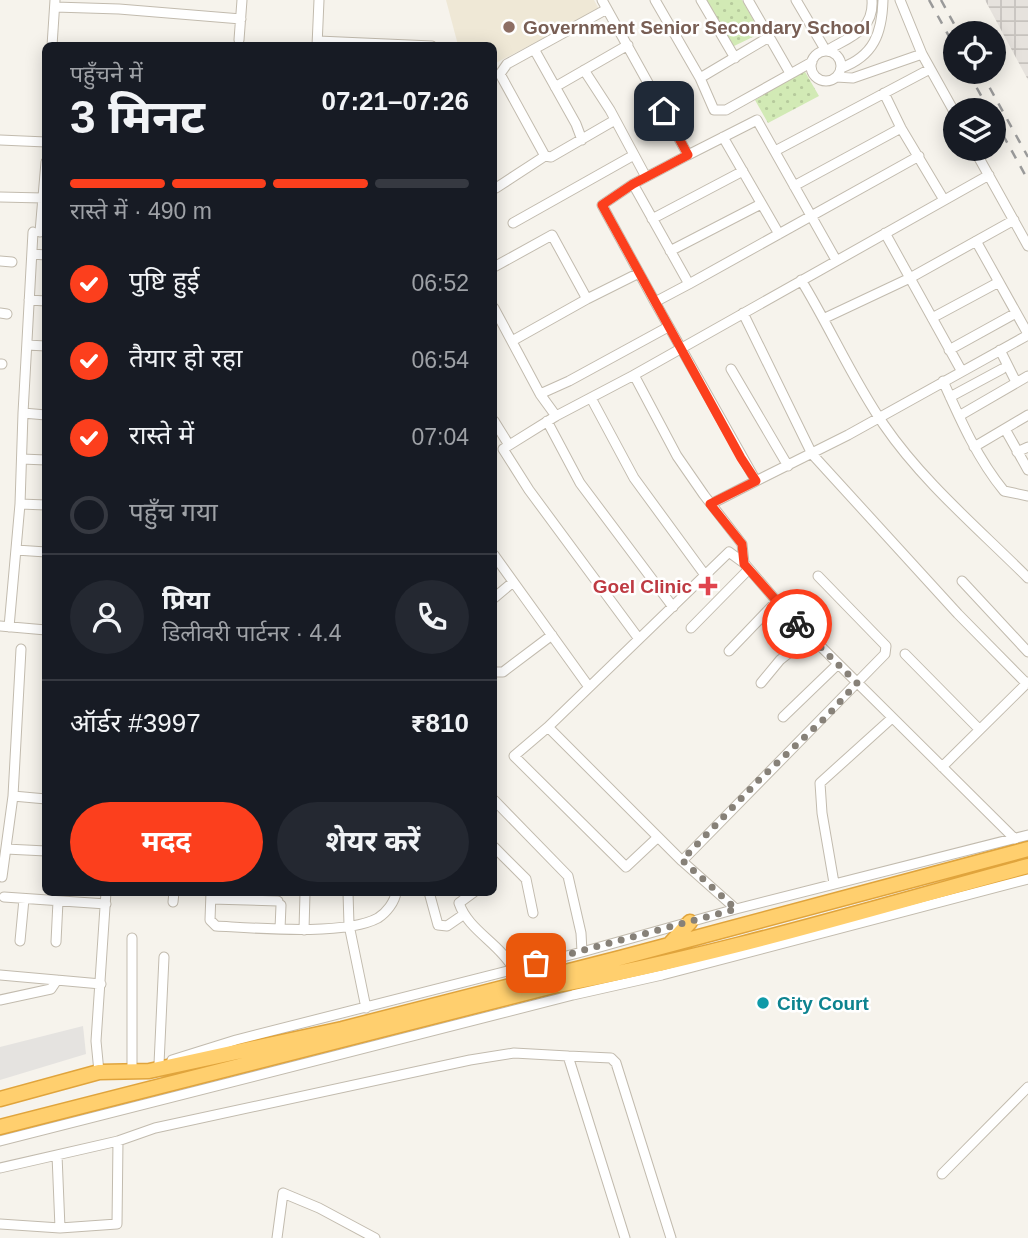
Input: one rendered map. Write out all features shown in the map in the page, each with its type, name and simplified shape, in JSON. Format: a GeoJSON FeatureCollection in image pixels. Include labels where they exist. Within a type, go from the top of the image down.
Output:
{"type":"FeatureCollection","features":[{"type":"Feature","properties":{"kind":"highway"},"geometry":{"type":"LineString","coordinates":[[0,1099],[99,1072],[154,1068],[342,1029],[1028,849]]}},
{"type":"Feature","properties":{"kind":"highway"},"geometry":{"type":"LineString","coordinates":[[0,1127],[557,985],[745,942],[1028,866]]}},
{"type":"Feature","properties":{"kind":"highway"},"geometry":{"type":"LineString","coordinates":[[669,945],[690,922]]}},
{"type":"Feature","properties":{"kind":"highway"},"geometry":{"type":"LineString","coordinates":[[573,995],[596,978]]}},
{"type":"Feature","properties":{"kind":"street"},"geometry":{"type":"LineString","coordinates":[[169,13],[170,0]]}},
{"type":"Feature","properties":{"kind":"street"},"geometry":{"type":"LineString","coordinates":[[239,40],[242,0]]}},
{"type":"Feature","properties":{"kind":"street"},"geometry":{"type":"LineString","coordinates":[[318,42],[319,0]]}},
{"type":"Feature","properties":{"kind":"street"},"geometry":{"type":"LineString","coordinates":[[655,0],[700,78],[715,110],[720,111],[812,62],[817,55],[868,26],[872,0]]}},
{"type":"Feature","properties":{"kind":"street"},"geometry":{"type":"LineString","coordinates":[[701,0],[734,58]]}},
{"type":"Feature","properties":{"kind":"street"},"geometry":{"type":"LineString","coordinates":[[748,0],[790,73]]}},
{"type":"Feature","properties":{"kind":"street"},"geometry":{"type":"LineString","coordinates":[[796,0],[826,51],[835,55],[839,73]]}},
{"type":"Feature","properties":{"kind":"street"},"geometry":{"type":"LineString","coordinates":[[812,62],[812,72],[818,79],[828,81],[855,63],[871,48],[881,27],[883,0]]}},
{"type":"Feature","properties":{"kind":"street"},"geometry":{"type":"LineString","coordinates":[[900,0],[922,54],[946,98]]}},
{"type":"Feature","properties":{"kind":"street"},"geometry":{"type":"LineString","coordinates":[[52,42],[55,4],[119,4],[169,13],[241,19]]}},
{"type":"Feature","properties":{"kind":"street"},"geometry":{"type":"LineString","coordinates":[[545,156],[500,74],[507,64],[605,4],[688,155]]}},
{"type":"Feature","properties":{"kind":"street"},"geometry":{"type":"LineString","coordinates":[[700,78],[769,37]]}},
{"type":"Feature","properties":{"kind":"street"},"geometry":{"type":"LineString","coordinates":[[555,87],[628,46]]}},
{"type":"Feature","properties":{"kind":"street"},"geometry":{"type":"LineString","coordinates":[[534,49],[582,140]]}},
{"type":"Feature","properties":{"kind":"street"},"geometry":{"type":"LineString","coordinates":[[839,73],[853,78],[922,54]]}},
{"type":"Feature","properties":{"kind":"street"},"geometry":{"type":"LineString","coordinates":[[775,151],[930,69]]}},
{"type":"Feature","properties":{"kind":"street"},"geometry":{"type":"LineString","coordinates":[[584,70],[646,177]]}},
{"type":"Feature","properties":{"kind":"street"},"geometry":{"type":"LineString","coordinates":[[884,93],[901,128],[944,200]]}},
{"type":"Feature","properties":{"kind":"street"},"geometry":{"type":"LineString","coordinates":[[497,187],[545,156],[551,157],[615,120]]}},
{"type":"Feature","properties":{"kind":"street"},"geometry":{"type":"LineString","coordinates":[[756,481],[602,205],[633,184],[757,120],[836,260]]}},
{"type":"Feature","properties":{"kind":"street"},"geometry":{"type":"LineString","coordinates":[[794,186],[901,128]]}},
{"type":"Feature","properties":{"kind":"street"},"geometry":{"type":"LineString","coordinates":[[723,137],[779,234]]}},
{"type":"Feature","properties":{"kind":"street"},"geometry":{"type":"LineString","coordinates":[[0,140],[42,142]]}},
{"type":"Feature","properties":{"kind":"street"},"geometry":{"type":"LineString","coordinates":[[513,223],[634,155]]}},
{"type":"Feature","properties":{"kind":"street"},"geometry":{"type":"LineString","coordinates":[[654,302],[919,156]]}},
{"type":"Feature","properties":{"kind":"street"},"geometry":{"type":"LineString","coordinates":[[981,161],[1028,246]]}},
{"type":"Feature","properties":{"kind":"street"},"geometry":{"type":"LineString","coordinates":[[652,219],[743,171]]}},
{"type":"Feature","properties":{"kind":"street"},"geometry":{"type":"LineString","coordinates":[[497,453],[551,418],[681,349],[989,175]]}},
{"type":"Feature","properties":{"kind":"street"},"geometry":{"type":"LineString","coordinates":[[633,184],[689,284]]}},
{"type":"Feature","properties":{"kind":"street"},"geometry":{"type":"LineString","coordinates":[[0,197],[42,198]]}},
{"type":"Feature","properties":{"kind":"street"},"geometry":{"type":"LineString","coordinates":[[42,204],[32,254],[20,504],[5,627],[42,630]]}},
{"type":"Feature","properties":{"kind":"street"},"geometry":{"type":"LineString","coordinates":[[670,251],[761,204]]}},
{"type":"Feature","properties":{"kind":"street"},"geometry":{"type":"LineString","coordinates":[[825,318],[910,278],[1014,220]]}},
{"type":"Feature","properties":{"kind":"street"},"geometry":{"type":"LineString","coordinates":[[885,233],[961,370]]}},
{"type":"Feature","properties":{"kind":"street"},"geometry":{"type":"LineString","coordinates":[[497,265],[552,235],[587,299]]}},
{"type":"Feature","properties":{"kind":"street"},"geometry":{"type":"LineString","coordinates":[[710,504],[812,454],[1028,334],[976,241]]}},
{"type":"Feature","properties":{"kind":"street"},"geometry":{"type":"LineString","coordinates":[[32,254],[42,255]]}},
{"type":"Feature","properties":{"kind":"street"},"geometry":{"type":"LineString","coordinates":[[0,261],[12,261]]}},
{"type":"Feature","properties":{"kind":"street"},"geometry":{"type":"LineString","coordinates":[[512,341],[639,273]]}},
{"type":"Feature","properties":{"kind":"street"},"geometry":{"type":"LineString","coordinates":[[801,280],[825,318],[865,397],[908,457],[1028,578]]}},
{"type":"Feature","properties":{"kind":"street"},"geometry":{"type":"LineString","coordinates":[[932,318],[999,282]]}},
{"type":"Feature","properties":{"kind":"street"},"geometry":{"type":"LineString","coordinates":[[29,300],[42,301]]}},
{"type":"Feature","properties":{"kind":"street"},"geometry":{"type":"LineString","coordinates":[[743,313],[812,454],[958,614],[1027,682],[942,766]]}},
{"type":"Feature","properties":{"kind":"street"},"geometry":{"type":"LineString","coordinates":[[949,350],[1016,313]]}},
{"type":"Feature","properties":{"kind":"street"},"geometry":{"type":"LineString","coordinates":[[497,314],[540,394],[580,483],[673,607]]}},
{"type":"Feature","properties":{"kind":"street"},"geometry":{"type":"LineString","coordinates":[[540,394],[668,327]]}},
{"type":"Feature","properties":{"kind":"street"},"geometry":{"type":"LineString","coordinates":[[27,345],[42,346]]}},
{"type":"Feature","properties":{"kind":"street"},"geometry":{"type":"LineString","coordinates":[[1000,350],[1016,382]]}},
{"type":"Feature","properties":{"kind":"street"},"geometry":{"type":"LineString","coordinates":[[731,369],[788,466]]}},
{"type":"Feature","properties":{"kind":"street"},"geometry":{"type":"LineString","coordinates":[[950,397],[1002,369]]}},
{"type":"Feature","properties":{"kind":"street"},"geometry":{"type":"LineString","coordinates":[[634,375],[677,456],[744,549],[746,566],[691,628]]}},
{"type":"Feature","properties":{"kind":"street"},"geometry":{"type":"LineString","coordinates":[[959,416],[1028,376]]}},
{"type":"Feature","properties":{"kind":"street"},"geometry":{"type":"LineString","coordinates":[[943,380],[990,475],[1004,491],[1028,496]]}},
{"type":"Feature","properties":{"kind":"street"},"geometry":{"type":"LineString","coordinates":[[591,398],[634,478],[705,575]]}},
{"type":"Feature","properties":{"kind":"street"},"geometry":{"type":"LineString","coordinates":[[23,413],[42,415]]}},
{"type":"Feature","properties":{"kind":"street"},"geometry":{"type":"LineString","coordinates":[[974,447],[1028,415]]}},
{"type":"Feature","properties":{"kind":"street"},"geometry":{"type":"LineString","coordinates":[[497,428],[529,490],[639,639]]}},
{"type":"Feature","properties":{"kind":"street"},"geometry":{"type":"LineString","coordinates":[[1005,429],[1028,470]]}},
{"type":"Feature","properties":{"kind":"street"},"geometry":{"type":"LineString","coordinates":[[1017,452],[1028,447]]}},
{"type":"Feature","properties":{"kind":"street"},"geometry":{"type":"LineString","coordinates":[[22,459],[42,460]]}},
{"type":"Feature","properties":{"kind":"street"},"geometry":{"type":"LineString","coordinates":[[20,504],[42,505]]}},
{"type":"Feature","properties":{"kind":"street"},"geometry":{"type":"LineString","coordinates":[[658,836],[625,867],[514,756],[673,607],[729,552],[738,538]]}},
{"type":"Feature","properties":{"kind":"street"},"geometry":{"type":"LineString","coordinates":[[16,550],[42,552]]}},
{"type":"Feature","properties":{"kind":"street"},"geometry":{"type":"LineString","coordinates":[[729,552],[746,566],[776,603],[1015,839]]}},
{"type":"Feature","properties":{"kind":"street"},"geometry":{"type":"LineString","coordinates":[[497,559],[589,687]]}},
{"type":"Feature","properties":{"kind":"street"},"geometry":{"type":"LineString","coordinates":[[682,860],[759,780],[828,715],[885,654],[886,646],[818,576]]}},
{"type":"Feature","properties":{"kind":"street"},"geometry":{"type":"LineString","coordinates":[[962,581],[1028,652]]}},
{"type":"Feature","properties":{"kind":"street"},"geometry":{"type":"LineString","coordinates":[[497,595],[513,582]]}},
{"type":"Feature","properties":{"kind":"street"},"geometry":{"type":"LineString","coordinates":[[729,651],[776,603]]}},
{"type":"Feature","properties":{"kind":"street"},"geometry":{"type":"LineString","coordinates":[[497,672],[503,672],[552,635]]}},
{"type":"Feature","properties":{"kind":"street"},"geometry":{"type":"LineString","coordinates":[[761,683],[780,660],[810,636]]}},
{"type":"Feature","properties":{"kind":"street"},"geometry":{"type":"LineString","coordinates":[[2,877],[13,796],[21,649]]}},
{"type":"Feature","properties":{"kind":"street"},"geometry":{"type":"LineString","coordinates":[[905,653],[979,729]]}},
{"type":"Feature","properties":{"kind":"street"},"geometry":{"type":"LineString","coordinates":[[783,717],[838,664]]}},
{"type":"Feature","properties":{"kind":"street"},"geometry":{"type":"LineString","coordinates":[[834,883],[822,813],[820,783],[892,718]]}},
{"type":"Feature","properties":{"kind":"street"},"geometry":{"type":"LineString","coordinates":[[548,727],[682,860],[736,909]]}},
{"type":"Feature","properties":{"kind":"street"},"geometry":{"type":"LineString","coordinates":[[13,796],[42,799]]}},
{"type":"Feature","properties":{"kind":"street"},"geometry":{"type":"LineString","coordinates":[[497,803],[568,876],[582,951]]}},
{"type":"Feature","properties":{"kind":"street"},"geometry":{"type":"LineString","coordinates":[[164,957],[154,1068],[236,1040],[834,883],[1028,835]]}},
{"type":"Feature","properties":{"kind":"street"},"geometry":{"type":"LineString","coordinates":[[6,849],[42,851]]}},
{"type":"Feature","properties":{"kind":"street"},"geometry":{"type":"LineString","coordinates":[[497,850],[526,879],[533,913]]}},
{"type":"Feature","properties":{"kind":"street"},"geometry":{"type":"LineString","coordinates":[[0,1141],[573,995],[662,975],[1028,879]]}},
{"type":"Feature","properties":{"kind":"street"},"geometry":{"type":"LineString","coordinates":[[99,1072],[96,1041],[106,896]]}},
{"type":"Feature","properties":{"kind":"street"},"geometry":{"type":"LineString","coordinates":[[280,929],[280,903],[211,896],[211,920],[216,926],[280,929],[304,930],[349,925],[380,917],[395,896]]}},
{"type":"Feature","properties":{"kind":"street"},"geometry":{"type":"LineString","coordinates":[[304,930],[305,896]]}},
{"type":"Feature","properties":{"kind":"street"},"geometry":{"type":"LineString","coordinates":[[348,896],[349,925],[366,1008]]}},
{"type":"Feature","properties":{"kind":"street"},"geometry":{"type":"LineString","coordinates":[[430,896],[438,925],[447,926],[463,915]]}},
{"type":"Feature","properties":{"kind":"street"},"geometry":{"type":"LineString","coordinates":[[4,897],[106,904]]}},
{"type":"Feature","properties":{"kind":"street"},"geometry":{"type":"LineString","coordinates":[[459,898],[463,915],[506,954],[513,968]]}},
{"type":"Feature","properties":{"kind":"street"},"geometry":{"type":"LineString","coordinates":[[20,941],[24,899]]}},
{"type":"Feature","properties":{"kind":"street"},"geometry":{"type":"LineString","coordinates":[[56,943],[58,901]]}},
{"type":"Feature","properties":{"kind":"street"},"geometry":{"type":"LineString","coordinates":[[132,938],[132,1070]]}},
{"type":"Feature","properties":{"kind":"street"},"geometry":{"type":"LineString","coordinates":[[0,975],[101,984]]}},
{"type":"Feature","properties":{"kind":"street"},"geometry":{"type":"LineString","coordinates":[[0,1000],[51,989],[57,980]]}},
{"type":"Feature","properties":{"kind":"street"},"geometry":{"type":"LineString","coordinates":[[0,1168],[118,1141],[155,1128],[470,1059],[514,1053],[611,1058],[616,1063],[671,1238]]}},
{"type":"Feature","properties":{"kind":"street"},"geometry":{"type":"LineString","coordinates":[[568,1056],[625,1238]]}},
{"type":"Feature","properties":{"kind":"street"},"geometry":{"type":"LineString","coordinates":[[942,1174],[1028,1087]]}},
{"type":"Feature","properties":{"kind":"street"},"geometry":{"type":"LineString","coordinates":[[0,1224],[60,1228],[117,1224],[118,1141]]}},
{"type":"Feature","properties":{"kind":"street"},"geometry":{"type":"LineString","coordinates":[[57,1155],[60,1228]]}},
{"type":"Feature","properties":{"kind":"street"},"geometry":{"type":"LineString","coordinates":[[277,1238],[283,1193],[319,1208],[375,1238]]}},
{"type":"Feature","properties":{"kind":"shaded area","name":"Government Senior Secondary School"},"geometry":{"type":"Polygon","coordinates":[[[446,0],[594,0],[599,9],[497,62],[497,42],[457,42],[446,0]]]}},
{"type":"Feature","properties":{"kind":"shaded area"},"geometry":{"type":"Polygon","coordinates":[[[985,0],[1028,0],[1028,80],[1006,39],[1006,21],[996,21],[985,0]]]}},
{"type":"Feature","properties":{"kind":"shaded area"},"geometry":{"type":"Polygon","coordinates":[[[83,1026],[86,1054],[0,1080],[0,1047],[83,1026]]]}},
{"type":"Feature","properties":{"kind":"green space"},"geometry":{"type":"Polygon","coordinates":[[[705,0],[742,0],[761,33],[732,47],[705,0]]]}},
{"type":"Feature","properties":{"kind":"green space"},"geometry":{"type":"Polygon","coordinates":[[[804,70],[819,96],[768,123],[755,100],[804,70]]]}},
{"type":"Feature","properties":{"kind":"railway"},"geometry":{"type":"LineString","coordinates":[[929,0],[943,25]]}},
{"type":"Feature","properties":{"kind":"railway"},"geometry":{"type":"LineString","coordinates":[[941,0],[952,21]]}},
{"type":"Feature","properties":{"kind":"railway"},"geometry":{"type":"LineString","coordinates":[[975,84],[982,98]]}},
{"type":"Feature","properties":{"kind":"railway"},"geometry":{"type":"LineString","coordinates":[[988,84],[1028,157]]}},
{"type":"Feature","properties":{"kind":"railway"},"geometry":{"type":"LineString","coordinates":[[1006,141],[1028,180]]}},
{"type":"Feature","properties":{"kind":"way so far"},"geometry":{"type":"LineString","coordinates":[[536,963],[736,909],[682,860],[857,683],[797,624]]}},
{"type":"Feature","properties":{"kind":"place","name":"Government Senior Secondary School"},"geometry":{"type":"Point","coordinates":[509,27]}},
{"type":"Feature","properties":{"kind":"place","name":"Goel Clinic"},"geometry":{"type":"Point","coordinates":[708,586]}},
{"type":"Feature","properties":{"kind":"place","name":"City Court"},"geometry":{"type":"Point","coordinates":[763,1003]}},
{"type":"Feature","properties":{"kind":"route"},"geometry":{"type":"LineString","coordinates":[[664,111],[688,155],[633,184],[602,205],[756,481],[710,504],[742,544],[744,564],[797,624]]}}]}
